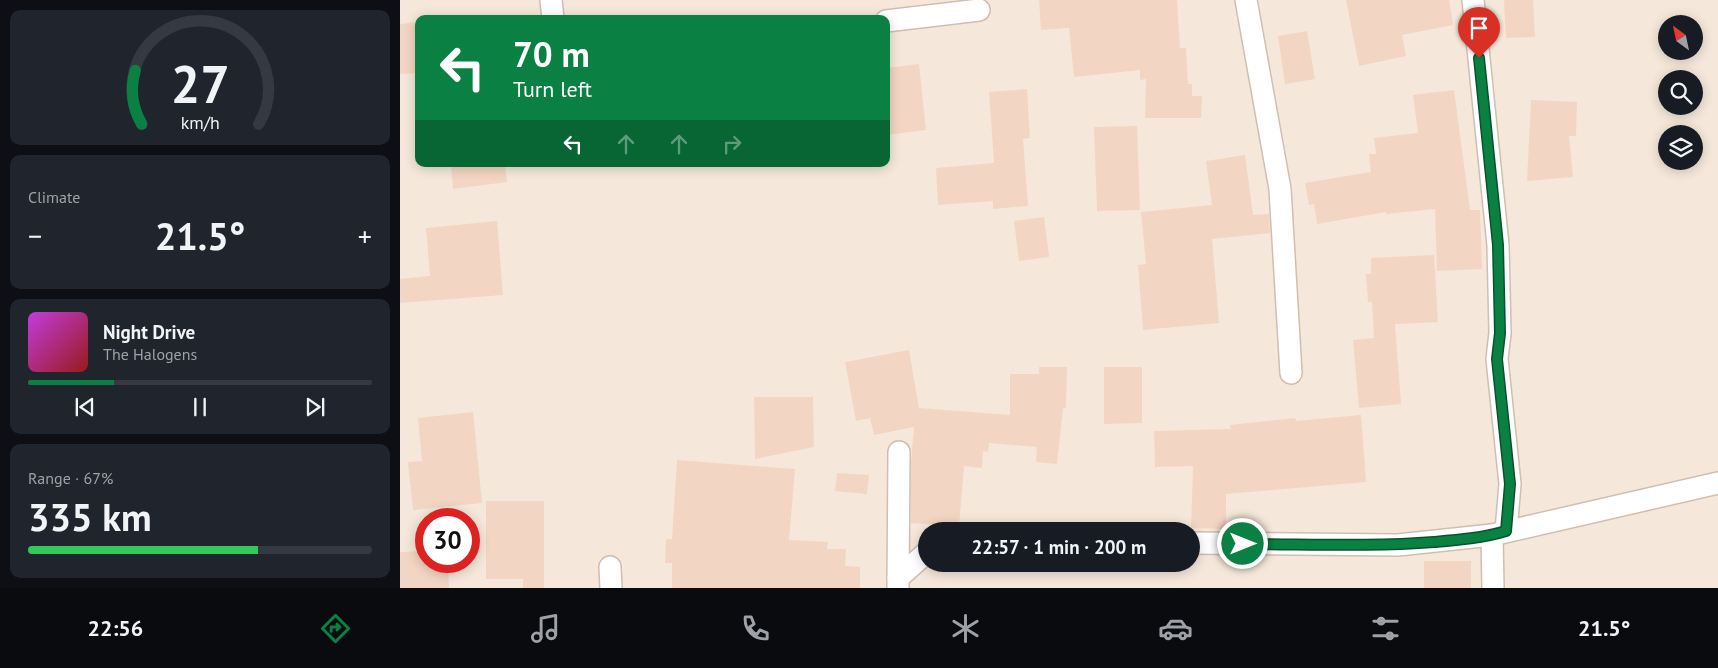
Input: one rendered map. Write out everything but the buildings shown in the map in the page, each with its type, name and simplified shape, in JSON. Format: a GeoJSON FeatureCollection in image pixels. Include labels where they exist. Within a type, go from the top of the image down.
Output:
{"type":"FeatureCollection","features":[{"type":"Feature","properties":{"kind":"street"},"geometry":{"type":"LineString","coordinates":[[551,0],[553,15]]}},
{"type":"Feature","properties":{"kind":"street"},"geometry":{"type":"LineString","coordinates":[[1246,0],[1280,189],[1290,373]]}},
{"type":"Feature","properties":{"kind":"street"},"geometry":{"type":"LineString","coordinates":[[1473,0],[1498,245],[1500,333],[1497,359],[1510,484],[1499,533],[1493,588]]}},
{"type":"Feature","properties":{"kind":"street"},"geometry":{"type":"LineString","coordinates":[[890,21],[979,10]]}},
{"type":"Feature","properties":{"kind":"street"},"geometry":{"type":"LineString","coordinates":[[898,583],[899,452]]}},
{"type":"Feature","properties":{"kind":"street"},"geometry":{"type":"LineString","coordinates":[[1200,543],[1398,545],[1499,533],[1718,483]]}},
{"type":"Feature","properties":{"kind":"street"},"geometry":{"type":"LineString","coordinates":[[898,583],[918,562]]}},
{"type":"Feature","properties":{"kind":"street"},"geometry":{"type":"LineString","coordinates":[[610,567],[611,588]]}},
{"type":"Feature","properties":{"kind":"shaded area"},"geometry":{"type":"Polygon","coordinates":[[[400,0],[1718,0],[1718,588],[400,588],[400,0]]]}},
{"type":"Feature","properties":{"kind":"route"},"geometry":{"type":"LineString","coordinates":[[1243,544],[1398,545],[1456,540],[1506,531],[1510,484],[1497,359],[1500,333],[1498,245],[1479,58]]}}]}
